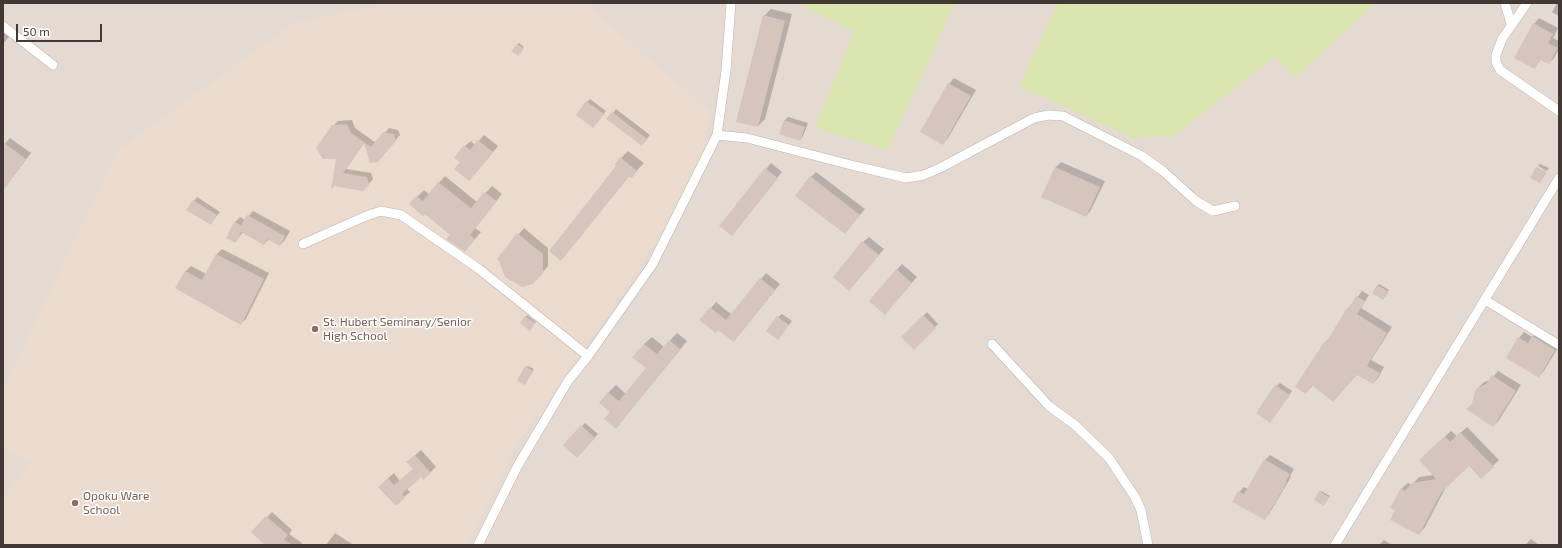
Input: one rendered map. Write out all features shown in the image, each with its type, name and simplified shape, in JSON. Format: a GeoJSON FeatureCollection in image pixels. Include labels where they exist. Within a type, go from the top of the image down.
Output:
{"type":"FeatureCollection","features":[{"type":"Feature","properties":{"kind":"street"},"geometry":{"type":"LineString","coordinates":[[478,545],[518,467],[568,380],[588,356],[652,265],[717,135],[726,70],[731,3]]}},
{"type":"Feature","properties":{"kind":"street"},"geometry":{"type":"LineString","coordinates":[[1504,3],[1511,24]]}},
{"type":"Feature","properties":{"kind":"street"},"geometry":{"type":"LineString","coordinates":[[1528,3],[1511,24],[1502,39],[1496,55],[1496,62],[1500,70],[1559,111]]}},
{"type":"Feature","properties":{"kind":"street"},"geometry":{"type":"LineString","coordinates":[[3,26],[52,65]]}},
{"type":"Feature","properties":{"kind":"street"},"geometry":{"type":"LineString","coordinates":[[717,135],[747,138],[852,166],[906,178],[924,175],[940,168],[1034,118],[1048,114],[1063,116],[1142,156],[1163,170],[1196,201],[1213,211],[1235,206]]}},
{"type":"Feature","properties":{"kind":"street"},"geometry":{"type":"LineString","coordinates":[[1335,545],[1559,178]]}},
{"type":"Feature","properties":{"kind":"street"},"geometry":{"type":"LineString","coordinates":[[303,244],[366,216],[381,211],[402,215],[479,269],[588,356]]}},
{"type":"Feature","properties":{"kind":"street"},"geometry":{"type":"LineString","coordinates":[[1485,300],[1559,345]]}},
{"type":"Feature","properties":{"kind":"street"},"geometry":{"type":"LineString","coordinates":[[992,344],[1049,406],[1075,425],[1109,458],[1135,497],[1141,510],[1148,545]]}},
{"type":"Feature","properties":{"kind":"shaded area"},"geometry":{"type":"Polygon","coordinates":[[[3,3],[1559,3],[1559,545],[3,545],[3,3]]]}},
{"type":"Feature","properties":{"kind":"shaded area","name":"St. Hubert Seminary/Senior High School"},"geometry":{"type":"Polygon","coordinates":[[[391,3],[584,3],[710,111],[702,165],[639,269],[514,448],[467,545],[3,545],[3,500],[30,462],[3,448],[3,389],[118,150],[294,23],[391,3]]]}},
{"type":"Feature","properties":{"kind":"green space"},"geometry":{"type":"Polygon","coordinates":[[[799,3],[955,3],[888,150],[815,128],[854,31],[799,3]]]}},
{"type":"Feature","properties":{"kind":"green space"},"geometry":{"type":"Polygon","coordinates":[[[1058,3],[1376,3],[1295,77],[1275,57],[1174,136],[1134,138],[1019,86],[1058,3]]]}},
{"type":"Feature","properties":{"kind":"building"},"geometry":{"type":"Polygon","coordinates":[[[763,15],[785,21],[758,127],[736,122],[763,15]]]}},
{"type":"Feature","properties":{"kind":"building"},"geometry":{"type":"Polygon","coordinates":[[[1533,23],[1553,34],[1548,43],[1558,48],[1549,64],[1540,60],[1535,69],[1514,58],[1533,23]]]}},
{"type":"Feature","properties":{"kind":"building"},"geometry":{"type":"Polygon","coordinates":[[[517,44],[524,49],[518,56],[511,51],[517,44]]]}},
{"type":"Feature","properties":{"kind":"building"},"geometry":{"type":"Polygon","coordinates":[[[948,83],[971,96],[943,145],[920,132],[948,83]]]}},
{"type":"Feature","properties":{"kind":"building"},"geometry":{"type":"Polygon","coordinates":[[[586,101],[604,114],[593,128],[576,115],[586,101]]]}},
{"type":"Feature","properties":{"kind":"building"},"geometry":{"type":"Polygon","coordinates":[[[612,112],[647,139],[642,146],[606,119],[612,112]]]}},
{"type":"Feature","properties":{"kind":"building"},"geometry":{"type":"Polygon","coordinates":[[[784,120],[805,127],[800,141],[779,134],[784,120]]]}},
{"type":"Feature","properties":{"kind":"building"},"geometry":{"type":"Polygon","coordinates":[[[347,124],[351,133],[371,147],[383,132],[394,134],[396,141],[378,162],[370,163],[364,143],[343,173],[367,177],[369,185],[363,191],[334,186],[331,190],[336,159],[323,159],[316,148],[332,125],[347,124]]]}},
{"type":"Feature","properties":{"kind":"building"},"geometry":{"type":"Polygon","coordinates":[[[478,140],[493,152],[469,181],[454,169],[460,162],[454,158],[464,145],[470,150],[478,140]]]}},
{"type":"Feature","properties":{"kind":"building"},"geometry":{"type":"Polygon","coordinates":[[[3,142],[26,159],[3,191],[3,142]]]}},
{"type":"Feature","properties":{"kind":"building"},"geometry":{"type":"Polygon","coordinates":[[[620,157],[637,171],[632,178],[629,176],[561,261],[549,251],[616,166],[615,164],[620,157]]]}},
{"type":"Feature","properties":{"kind":"building"},"geometry":{"type":"Polygon","coordinates":[[[1055,167],[1100,187],[1086,217],[1041,197],[1055,167]]]}},
{"type":"Feature","properties":{"kind":"building"},"geometry":{"type":"Polygon","coordinates":[[[1536,167],[1546,171],[1540,183],[1530,178],[1536,167]]]}},
{"type":"Feature","properties":{"kind":"building"},"geometry":{"type":"Polygon","coordinates":[[[765,168],[778,178],[732,236],[719,226],[765,168]]]}},
{"type":"Feature","properties":{"kind":"building"},"geometry":{"type":"Polygon","coordinates":[[[810,176],[860,215],[845,234],[795,196],[810,176]]]}},
{"type":"Feature","properties":{"kind":"building"},"geometry":{"type":"Polygon","coordinates":[[[438,182],[471,208],[484,192],[497,201],[470,235],[475,239],[465,252],[446,239],[450,235],[425,214],[423,216],[409,204],[416,196],[423,201],[438,182]]]}},
{"type":"Feature","properties":{"kind":"building"},"geometry":{"type":"Polygon","coordinates":[[[193,200],[217,215],[211,225],[186,210],[193,200]]]}},
{"type":"Feature","properties":{"kind":"building"},"geometry":{"type":"Polygon","coordinates":[[[247,215],[285,236],[280,246],[267,239],[264,245],[241,232],[236,243],[226,238],[234,222],[241,225],[247,215]]]}},
{"type":"Feature","properties":{"kind":"building"},"geometry":{"type":"Polygon","coordinates":[[[517,233],[543,254],[543,273],[533,284],[522,287],[505,277],[497,259],[517,233]]]}},
{"type":"Feature","properties":{"kind":"building"},"geometry":{"type":"Polygon","coordinates":[[[862,241],[879,255],[849,291],[833,277],[862,241]]]}},
{"type":"Feature","properties":{"kind":"building"},"geometry":{"type":"Polygon","coordinates":[[[216,254],[264,279],[241,325],[175,288],[185,271],[202,280],[216,254]]]}},
{"type":"Feature","properties":{"kind":"building"},"geometry":{"type":"Polygon","coordinates":[[[896,269],[912,283],[885,315],[869,301],[896,269]]]}},
{"type":"Feature","properties":{"kind":"building"},"geometry":{"type":"Polygon","coordinates":[[[760,278],[775,290],[734,342],[718,330],[716,333],[699,320],[710,307],[726,320],[760,278]]]}},
{"type":"Feature","properties":{"kind":"building"},"geometry":{"type":"Polygon","coordinates":[[[1377,285],[1388,291],[1383,300],[1372,293],[1377,285]]]}},
{"type":"Feature","properties":{"kind":"building"},"geometry":{"type":"Polygon","coordinates":[[[1356,296],[1365,301],[1357,314],[1387,333],[1367,366],[1380,373],[1373,384],[1357,375],[1333,402],[1312,385],[1306,394],[1295,387],[1324,342],[1326,343],[1346,309],[1348,310],[1356,296]]]}},
{"type":"Feature","properties":{"kind":"building"},"geometry":{"type":"Polygon","coordinates":[[[923,315],[936,328],[914,350],[901,337],[923,315]]]}},
{"type":"Feature","properties":{"kind":"building"},"geometry":{"type":"Polygon","coordinates":[[[525,316],[535,323],[530,331],[520,323],[525,316]]]}},
{"type":"Feature","properties":{"kind":"building"},"geometry":{"type":"Polygon","coordinates":[[[777,316],[789,325],[778,340],[766,331],[777,316]]]}},
{"type":"Feature","properties":{"kind":"building"},"geometry":{"type":"Polygon","coordinates":[[[1532,336],[1555,350],[1539,378],[1506,358],[1518,337],[1528,343],[1532,336]]]}},
{"type":"Feature","properties":{"kind":"building"},"geometry":{"type":"Polygon","coordinates":[[[669,340],[680,349],[616,429],[604,419],[610,412],[599,403],[608,392],[619,401],[646,368],[632,357],[644,344],[657,354],[669,340]]]}},
{"type":"Feature","properties":{"kind":"building"},"geometry":{"type":"Polygon","coordinates":[[[525,366],[533,371],[525,385],[517,381],[525,366]]]}},
{"type":"Feature","properties":{"kind":"building"},"geometry":{"type":"Polygon","coordinates":[[[1492,375],[1516,391],[1493,427],[1466,409],[1472,404],[1477,388],[1486,384],[1492,375]]]}},
{"type":"Feature","properties":{"kind":"building"},"geometry":{"type":"Polygon","coordinates":[[[1275,385],[1290,395],[1270,423],[1256,413],[1275,385]]]}},
{"type":"Feature","properties":{"kind":"building"},"geometry":{"type":"Polygon","coordinates":[[[581,425],[595,438],[577,458],[563,445],[581,425]]]}},
{"type":"Feature","properties":{"kind":"building"},"geometry":{"type":"Polygon","coordinates":[[[1460,432],[1494,467],[1481,479],[1469,466],[1441,493],[1419,535],[1390,520],[1395,510],[1390,508],[1401,488],[1405,491],[1412,483],[1436,479],[1419,460],[1445,436],[1450,442],[1460,432]]]}},
{"type":"Feature","properties":{"kind":"building"},"geometry":{"type":"Polygon","coordinates":[[[415,455],[431,473],[423,480],[421,477],[402,494],[405,498],[396,506],[378,487],[388,478],[394,485],[413,469],[406,462],[415,455]]]}},
{"type":"Feature","properties":{"kind":"building"},"geometry":{"type":"Polygon","coordinates":[[[1264,459],[1290,474],[1265,520],[1232,502],[1238,491],[1244,494],[1264,459]]]}},
{"type":"Feature","properties":{"kind":"building"},"geometry":{"type":"Polygon","coordinates":[[[1319,491],[1329,497],[1324,506],[1314,500],[1319,491]]]}},
{"type":"Feature","properties":{"kind":"building"},"geometry":{"type":"Polygon","coordinates":[[[266,516],[288,535],[284,540],[293,545],[265,545],[251,532],[266,516]]]}},
{"type":"Feature","properties":{"kind":"place","name":"St. Hubert Seminary/Senior High School"},"geometry":{"type":"Point","coordinates":[315,329]}},
{"type":"Feature","properties":{"kind":"place","name":"Opoku Ware School"},"geometry":{"type":"Point","coordinates":[75,503]}}]}
